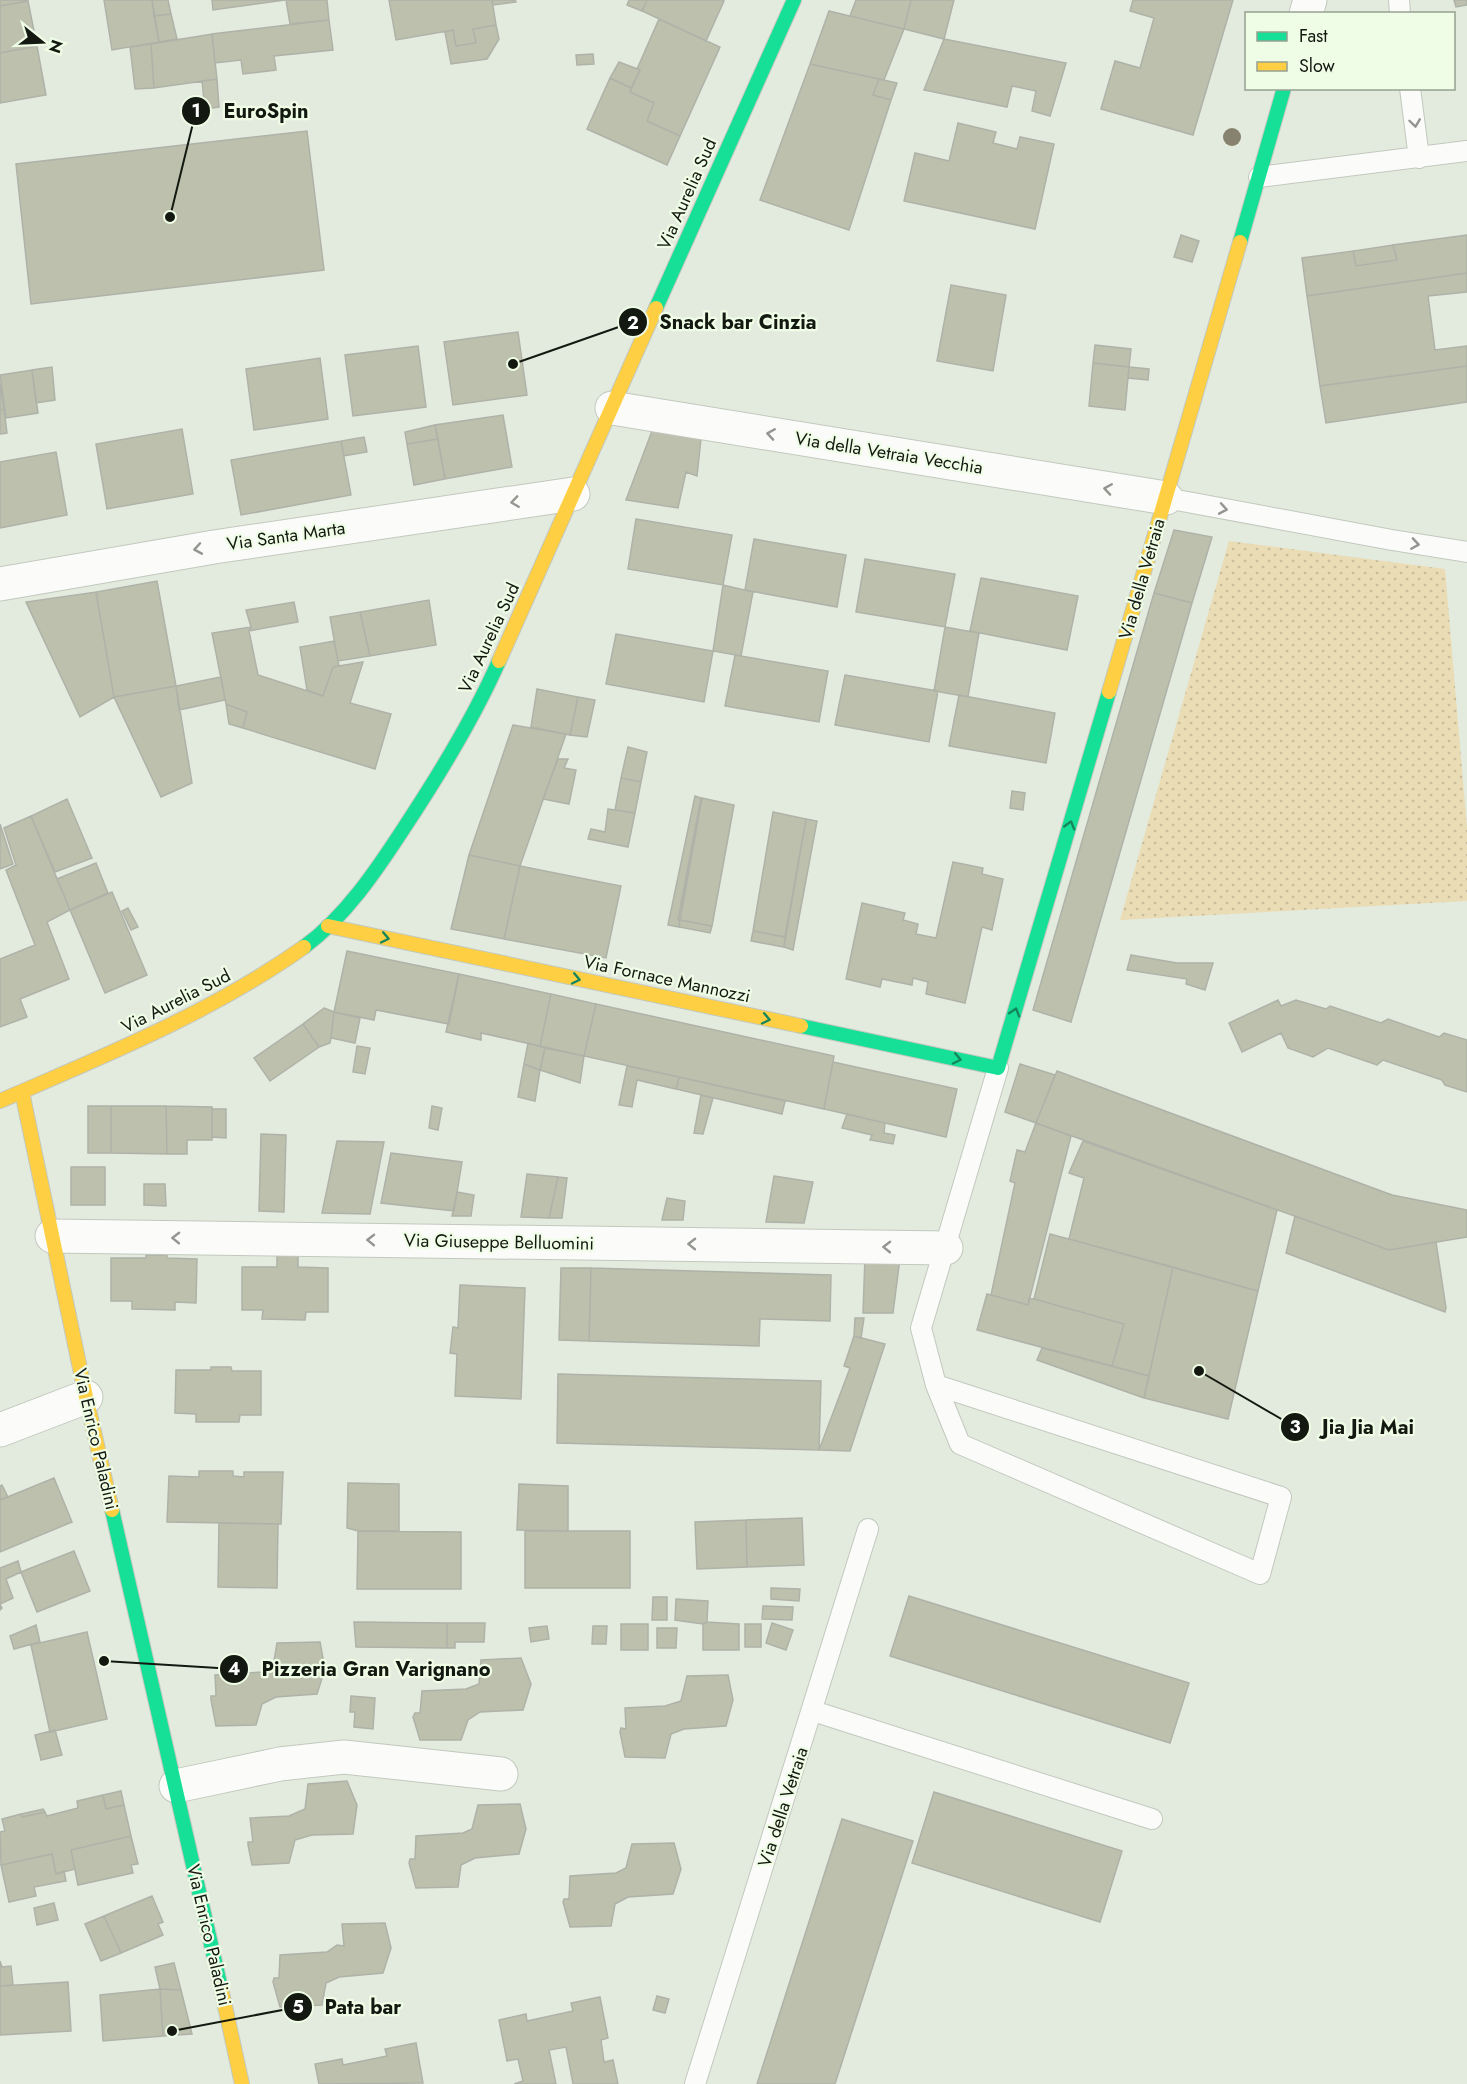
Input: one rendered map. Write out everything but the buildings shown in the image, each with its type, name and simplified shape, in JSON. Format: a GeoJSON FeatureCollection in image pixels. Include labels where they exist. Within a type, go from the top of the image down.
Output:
{"type":"FeatureCollection","features":[{"type":"Feature","properties":{"kind":"street","name":"Via Aurelia Sud"},"geometry":{"type":"LineString","coordinates":[[0,1101],[120,1050],[270,971],[328,926],[343,911],[385,857],[443,769],[489,683],[794,0]]}},
{"type":"Feature","properties":{"kind":"street","name":"Via della Vetraia"},"geometry":{"type":"LineString","coordinates":[[998,1068],[1283,90]]}},
{"type":"Feature","properties":{"kind":"street","name":"Via della Vetraia Vecchia"},"geometry":{"type":"LineString","coordinates":[[612,408],[1166,498]]}},
{"type":"Feature","properties":{"kind":"street","name":"Via Santa Marta"},"geometry":{"type":"LineString","coordinates":[[0,584],[214,547],[573,494]]}},
{"type":"Feature","properties":{"kind":"street","name":"Via Fornace Mannozzi"},"geometry":{"type":"LineString","coordinates":[[328,926],[998,1068]]}},
{"type":"Feature","properties":{"kind":"street","name":"Via Enrico Paladini"},"geometry":{"type":"LineString","coordinates":[[22,1092],[86,1397],[176,1786],[237,2083]]}},
{"type":"Feature","properties":{"kind":"street","name":"Via Giuseppe Belluomini"},"geometry":{"type":"LineString","coordinates":[[52,1236],[946,1248]]}},
{"type":"Feature","properties":{"kind":"street"},"geometry":{"type":"LineString","coordinates":[[0,1430],[86,1397]]}},
{"type":"Feature","properties":{"kind":"street"},"geometry":{"type":"LineString","coordinates":[[176,1786],[280,1764],[344,1757],[501,1774]]}},
{"type":"Feature","properties":{"kind":"lane"},"geometry":{"type":"LineString","coordinates":[[1410,90],[1419,158]]}},
{"type":"Feature","properties":{"kind":"lane"},"geometry":{"type":"LineString","coordinates":[[1259,177],[1467,151]]}},
{"type":"Feature","properties":{"kind":"lane"},"geometry":{"type":"LineString","coordinates":[[1166,498],[1467,552]]}},
{"type":"Feature","properties":{"kind":"lane"},"geometry":{"type":"LineString","coordinates":[[936,1385],[1281,1497],[1260,1574],[960,1444],[936,1385],[921,1328],[998,1068]]}},
{"type":"Feature","properties":{"kind":"lane","name":"Via della Vetraia"},"geometry":{"type":"LineString","coordinates":[[695,2084],[868,1529]]}},
{"type":"Feature","properties":{"kind":"lane"},"geometry":{"type":"LineString","coordinates":[[813,1711],[1152,1819]]}},
{"type":"Feature","properties":{"kind":"shaded area"},"geometry":{"type":"Polygon","coordinates":[[[1229,541],[1445,569],[1467,828],[1467,901],[1120,920],[1229,541]]]}},
{"type":"Feature","properties":{"kind":"traffic: fast"},"geometry":{"type":"LineString","coordinates":[[656,308],[794,0]]}},
{"type":"Feature","properties":{"kind":"traffic: fast"},"geometry":{"type":"LineString","coordinates":[[1240,242],[1283,90]]}},
{"type":"Feature","properties":{"kind":"traffic: fast"},"geometry":{"type":"LineString","coordinates":[[304,947],[346,908],[382,861],[455,747],[499,661]]}},
{"type":"Feature","properties":{"kind":"traffic: fast"},"geometry":{"type":"LineString","coordinates":[[801,1026],[998,1068],[1109,692]]}},
{"type":"Feature","properties":{"kind":"traffic: fast"},"geometry":{"type":"LineString","coordinates":[[112,1510],[221,1988]]}},
{"type":"Feature","properties":{"kind":"traffic: slow"},"geometry":{"type":"LineString","coordinates":[[1109,692],[1240,242]]}},
{"type":"Feature","properties":{"kind":"traffic: slow"},"geometry":{"type":"LineString","coordinates":[[499,661],[656,308]]}},
{"type":"Feature","properties":{"kind":"traffic: slow"},"geometry":{"type":"LineString","coordinates":[[328,926],[801,1026]]}},
{"type":"Feature","properties":{"kind":"traffic: slow"},"geometry":{"type":"LineString","coordinates":[[0,1101],[117,1050],[194,1013],[269,971],[304,947]]}},
{"type":"Feature","properties":{"kind":"traffic: slow"},"geometry":{"type":"LineString","coordinates":[[22,1092],[112,1510]]}},
{"type":"Feature","properties":{"kind":"traffic: slow"},"geometry":{"type":"LineString","coordinates":[[221,1988],[242,2084]]}},
{"type":"Feature","properties":{"kind":"place","name":"EuroSpin"},"geometry":{"type":"Point","coordinates":[170,217]}},
{"type":"Feature","properties":{"kind":"place","name":"Snack bar Cinzia"},"geometry":{"type":"Point","coordinates":[513,364]}},
{"type":"Feature","properties":{"kind":"place","name":"Jia Jia Mai"},"geometry":{"type":"Point","coordinates":[1199,1371]}},
{"type":"Feature","properties":{"kind":"place","name":"Pizzeria Gran Varignano"},"geometry":{"type":"Point","coordinates":[104,1661]}},
{"type":"Feature","properties":{"kind":"place","name":"Pata bar"},"geometry":{"type":"Point","coordinates":[172,2031]}}]}
